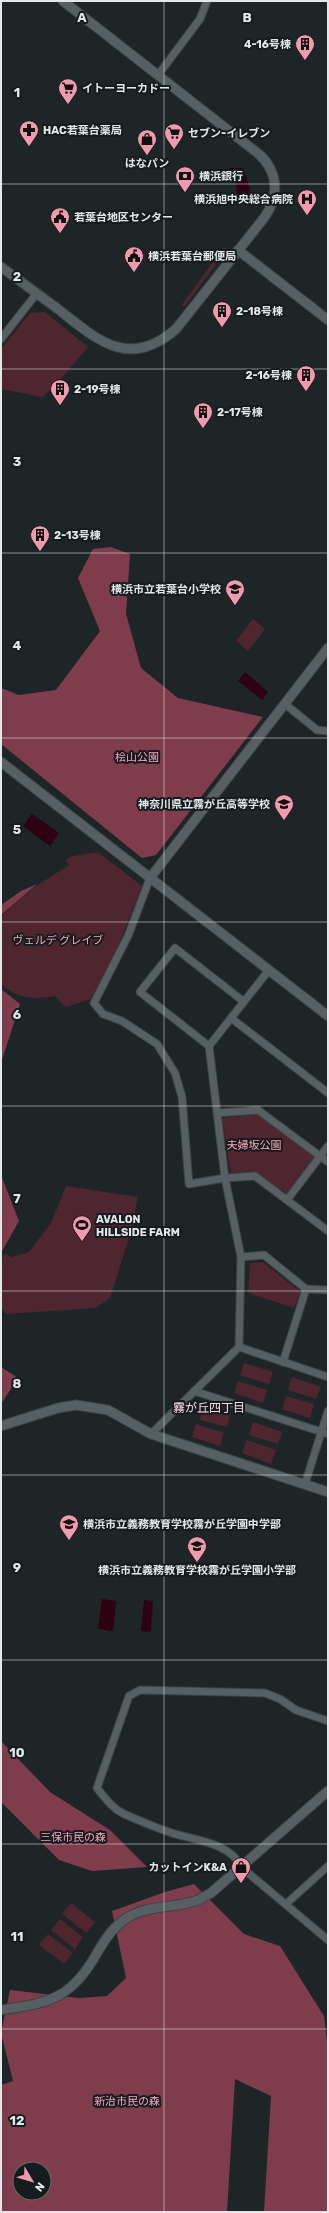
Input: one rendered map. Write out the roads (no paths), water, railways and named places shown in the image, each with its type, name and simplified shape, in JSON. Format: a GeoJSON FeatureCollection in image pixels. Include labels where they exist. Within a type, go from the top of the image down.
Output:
{"type":"FeatureCollection","features":[{"type":"Feature","properties":{"kind":"street"},"geometry":{"type":"LineString","coordinates":[[1,267],[37,293],[96,340],[120,348],[140,348],[161,340],[176,329],[270,210],[274,200],[274,182],[269,165],[260,154],[63,1]]}},
{"type":"Feature","properties":{"kind":"street"},"geometry":{"type":"LineString","coordinates":[[158,76],[200,19],[207,1]]}},
{"type":"Feature","properties":{"kind":"street"},"geometry":{"type":"LineString","coordinates":[[238,250],[328,320]]}},
{"type":"Feature","properties":{"kind":"street"},"geometry":{"type":"LineString","coordinates":[[1,339],[37,293]]}},
{"type":"Feature","properties":{"kind":"street"},"geometry":{"type":"LineString","coordinates":[[328,648],[150,878],[128,936],[94,1003],[103,1014],[122,1021],[157,1044],[175,1073],[182,1097],[189,1184],[225,1178],[255,1176],[328,1231]]}},
{"type":"Feature","properties":{"kind":"street"},"geometry":{"type":"LineString","coordinates":[[285,704],[317,730],[328,732]]}},
{"type":"Feature","properties":{"kind":"street"},"geometry":{"type":"LineString","coordinates":[[1,762],[328,1016]]}},
{"type":"Feature","properties":{"kind":"street"},"geometry":{"type":"LineString","coordinates":[[209,1046],[140,992],[175,948],[243,1001]]}},
{"type":"Feature","properties":{"kind":"street"},"geometry":{"type":"LineString","coordinates":[[151,1434],[239,1347],[241,1257],[225,1178],[209,1046],[269,970]]}},
{"type":"Feature","properties":{"kind":"street"},"geometry":{"type":"LineString","coordinates":[[231,1018],[328,1093]]}},
{"type":"Feature","properties":{"kind":"street"},"geometry":{"type":"LineString","coordinates":[[217,1113],[258,1110],[328,1162]]}},
{"type":"Feature","properties":{"kind":"street"},"geometry":{"type":"LineString","coordinates":[[287,1200],[328,1146]]}},
{"type":"Feature","properties":{"kind":"street"},"geometry":{"type":"LineString","coordinates":[[241,1257],[264,1255],[306,1289],[328,1290]]}},
{"type":"Feature","properties":{"kind":"street"},"geometry":{"type":"LineString","coordinates":[[283,1362],[306,1289]]}},
{"type":"Feature","properties":{"kind":"street"},"geometry":{"type":"LineString","coordinates":[[239,1347],[328,1377]]}},
{"type":"Feature","properties":{"kind":"street"},"geometry":{"type":"LineString","coordinates":[[194,1391],[325,1433]]}},
{"type":"Feature","properties":{"kind":"street"},"geometry":{"type":"LineString","coordinates":[[1,1426],[58,1408],[76,1405],[108,1410],[151,1434],[328,1492]]}},
{"type":"Feature","properties":{"kind":"street"},"geometry":{"type":"LineString","coordinates":[[305,1484],[325,1433],[328,1411]]}},
{"type":"Feature","properties":{"kind":"street"},"geometry":{"type":"LineString","coordinates":[[328,1721],[296,1710],[280,1699],[264,1693],[140,1690],[129,1696],[97,1788],[111,1805],[123,1814],[170,1832],[222,1848],[239,1861],[241,1867],[328,1939]]}},
{"type":"Feature","properties":{"kind":"street"},"geometry":{"type":"LineString","coordinates":[[1,2010],[37,2005],[51,2001],[76,1983],[92,1961],[104,1939],[116,1926],[130,1916],[155,1908],[197,1901],[211,1893],[328,1791]]}},
{"type":"Feature","properties":{"kind":"street"},"geometry":{"type":"LineString","coordinates":[[286,1904],[328,1866]]}},
{"type":"Feature","properties":{"kind":"place","name":"4-16号棟"},"geometry":{"type":"Point","coordinates":[305,61]}},
{"type":"Feature","properties":{"kind":"place","name":"イトーヨーカドー"},"geometry":{"type":"Point","coordinates":[68,105]}},
{"type":"Feature","properties":{"kind":"place","name":"HAC若葉台薬局"},"geometry":{"type":"Point","coordinates":[29,147]}},
{"type":"Feature","properties":{"kind":"place","name":"セブン-イレブン"},"geometry":{"type":"Point","coordinates":[174,150]}},
{"type":"Feature","properties":{"kind":"place","name":"はなパン"},"geometry":{"type":"Point","coordinates":[147,156]}},
{"type":"Feature","properties":{"kind":"place","name":"横浜銀行"},"geometry":{"type":"Point","coordinates":[185,193]}},
{"type":"Feature","properties":{"kind":"place","name":"横浜旭中央総合病院"},"geometry":{"type":"Point","coordinates":[307,216]}},
{"type":"Feature","properties":{"kind":"place","name":"若葉台地区センター"},"geometry":{"type":"Point","coordinates":[60,234]}},
{"type":"Feature","properties":{"kind":"place","name":"横浜若葉台郵便局"},"geometry":{"type":"Point","coordinates":[134,273]}},
{"type":"Feature","properties":{"kind":"place","name":"2-18号棟"},"geometry":{"type":"Point","coordinates":[222,328]}},
{"type":"Feature","properties":{"kind":"place","name":"2-16号棟"},"geometry":{"type":"Point","coordinates":[306,392]}},
{"type":"Feature","properties":{"kind":"place","name":"2-19号棟"},"geometry":{"type":"Point","coordinates":[60,406]}},
{"type":"Feature","properties":{"kind":"place","name":"2-17号棟"},"geometry":{"type":"Point","coordinates":[203,429]}},
{"type":"Feature","properties":{"kind":"place","name":"2-13号棟"},"geometry":{"type":"Point","coordinates":[40,552]}},
{"type":"Feature","properties":{"kind":"place","name":"横浜市立若葉台小学校"},"geometry":{"type":"Point","coordinates":[235,606]}},
{"type":"Feature","properties":{"kind":"place","name":"神奈川県立霧が丘高等学校"},"geometry":{"type":"Point","coordinates":[284,821]}},
{"type":"Feature","properties":{"kind":"place","name":"AVALON HILLSIDE FARM"},"geometry":{"type":"Point","coordinates":[82,1242]}},
{"type":"Feature","properties":{"kind":"place","name":"横浜市立義務教育学校霧が丘学園中学部"},"geometry":{"type":"Point","coordinates":[69,1541]}},
{"type":"Feature","properties":{"kind":"place","name":"横浜市立義務教育学校霧が丘学園小学部"},"geometry":{"type":"Point","coordinates":[197,1563]}},
{"type":"Feature","properties":{"kind":"place","name":"カットインK&A"},"geometry":{"type":"Point","coordinates":[241,1884]}},
{"type":"Feature","properties":{"kind":"district","name":"霧が丘四丁目"},"geometry":{"type":"Point","coordinates":[209,1408]}},
{"type":"Feature","properties":{"kind":"park label","name":"桧山公園"},"geometry":{"type":"Point","coordinates":[137,757]}},
{"type":"Feature","properties":{"kind":"park label","name":"ヴェルデ グレイブ"},"geometry":{"type":"Point","coordinates":[58,940]}},
{"type":"Feature","properties":{"kind":"park label","name":"夫婦坂公園"},"geometry":{"type":"Point","coordinates":[254,1145]}},
{"type":"Feature","properties":{"kind":"park label","name":"三保市民の森"},"geometry":{"type":"Point","coordinates":[73,1837]}},
{"type":"Feature","properties":{"kind":"park label","name":"新治市民の森"},"geometry":{"type":"Point","coordinates":[127,2101]}}]}
